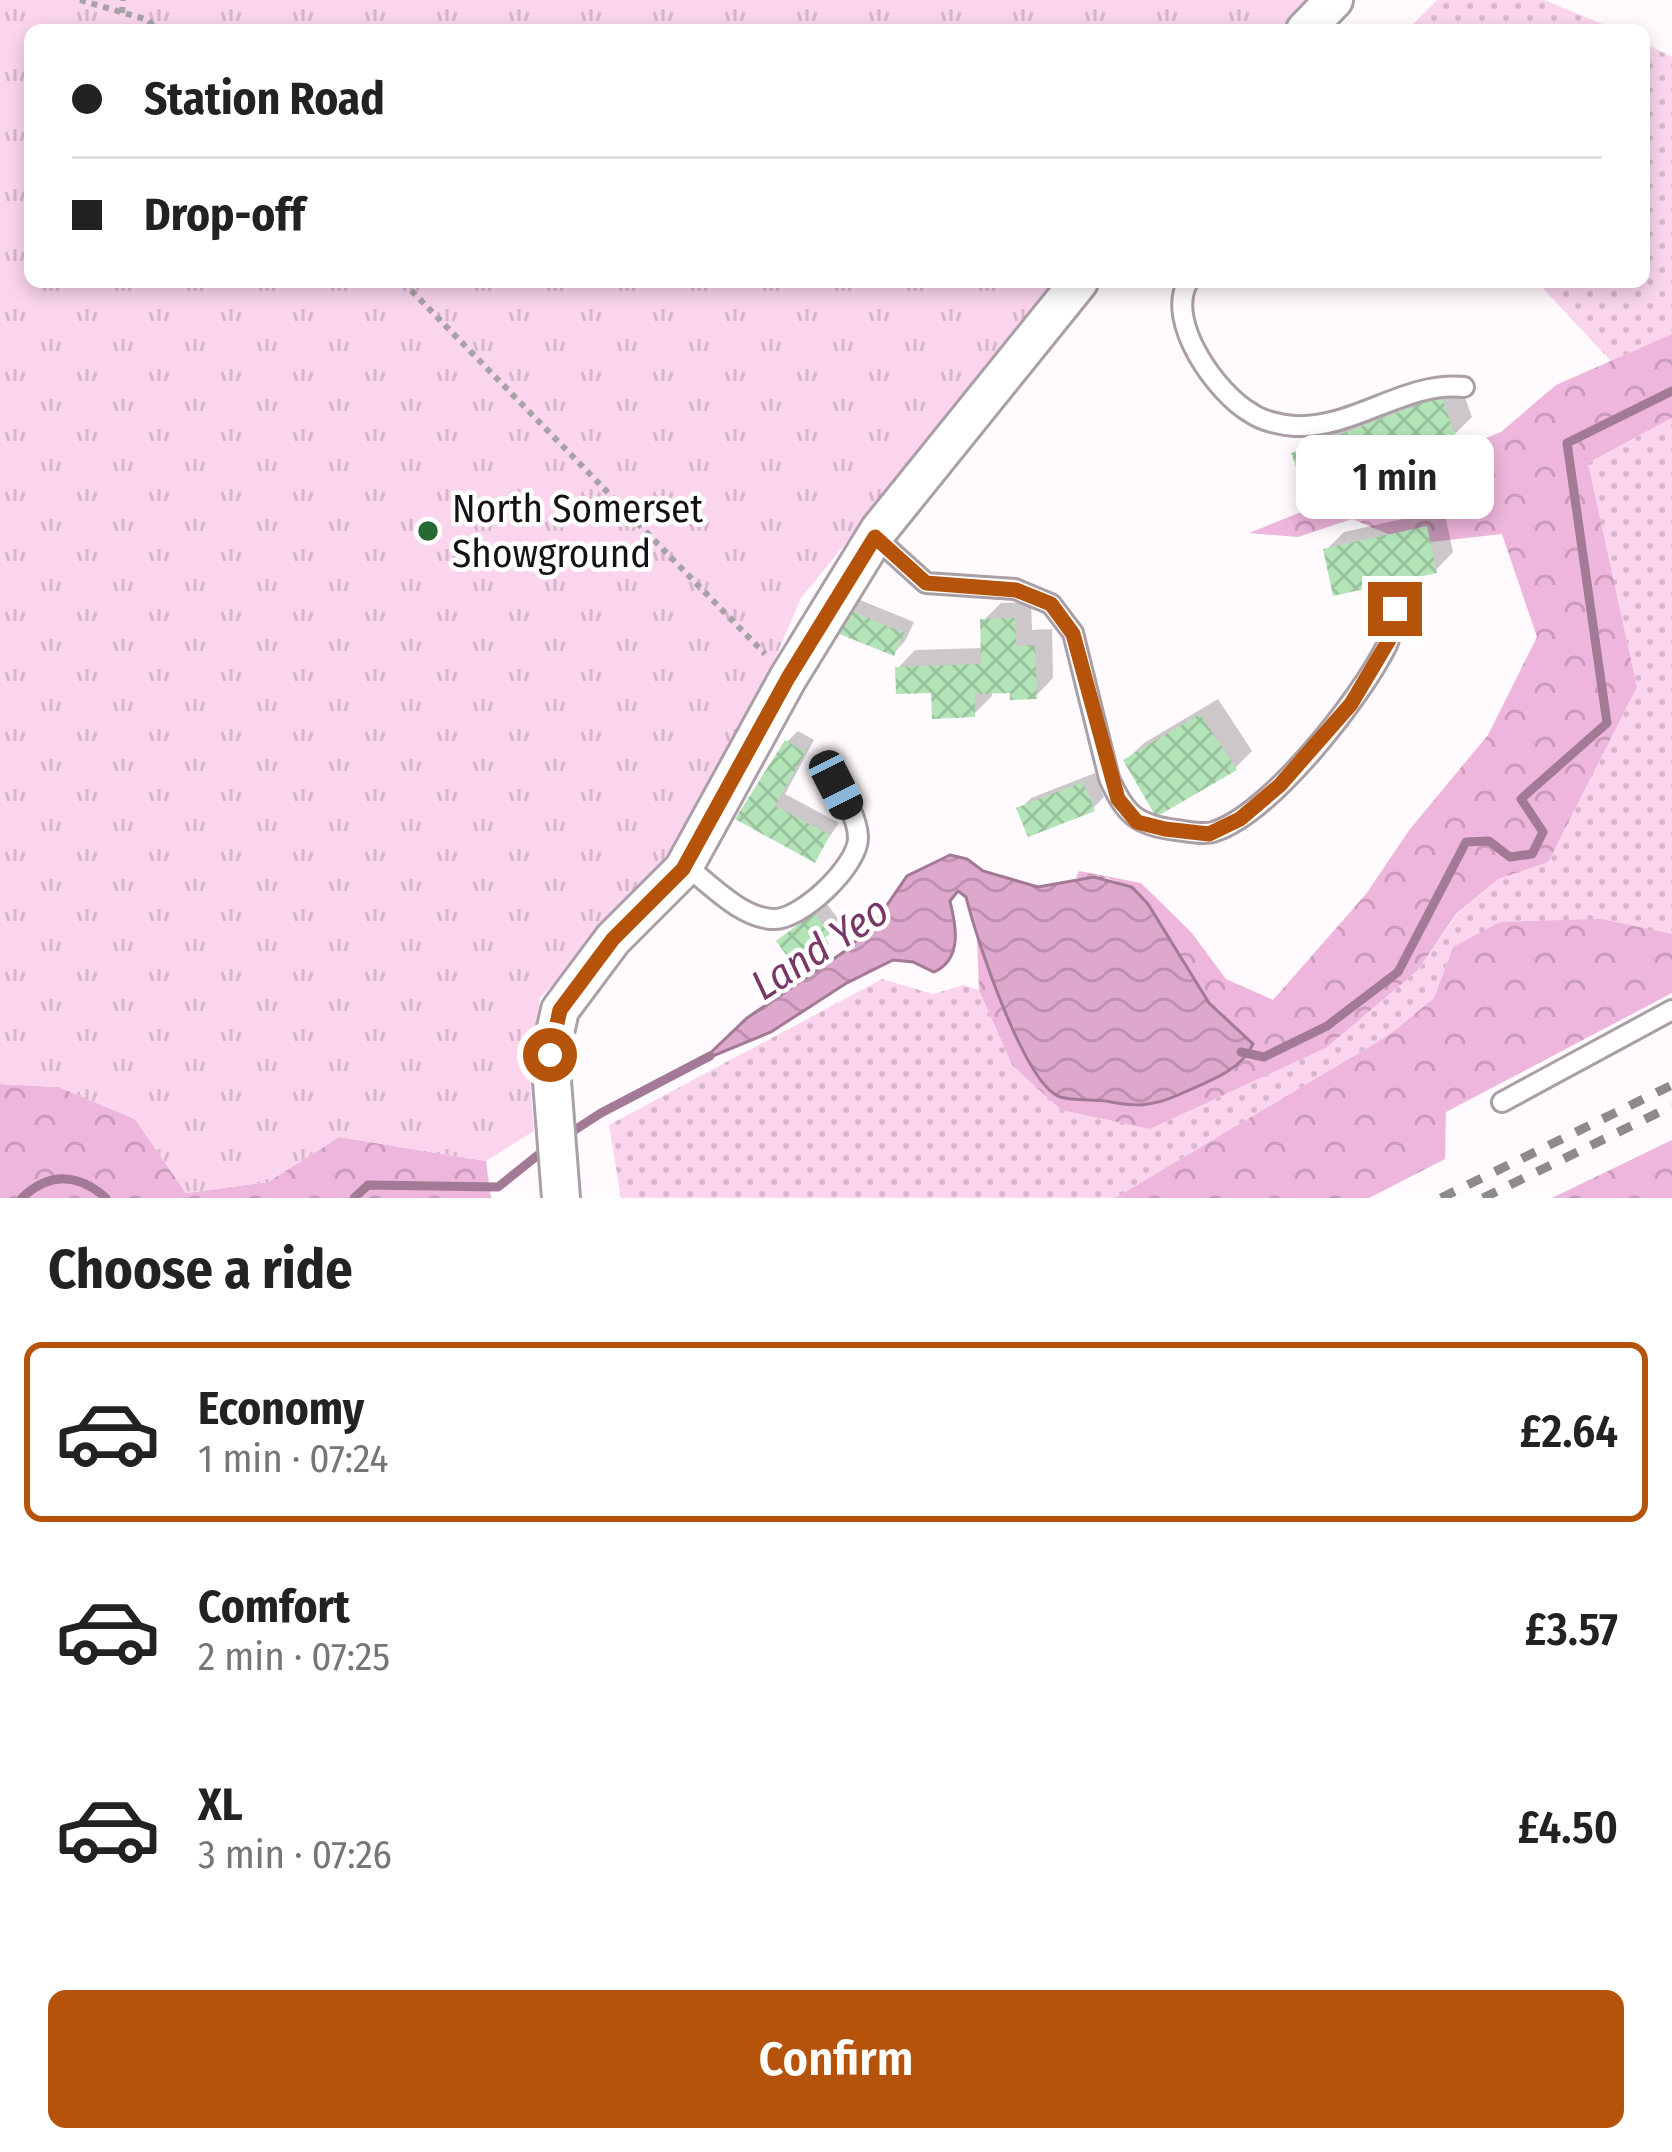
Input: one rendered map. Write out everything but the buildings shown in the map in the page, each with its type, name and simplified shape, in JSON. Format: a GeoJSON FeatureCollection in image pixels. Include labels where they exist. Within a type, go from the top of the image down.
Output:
{"type":"FeatureCollection","features":[{"type":"Feature","properties":{"kind":"street"},"geometry":{"type":"LineString","coordinates":[[1311,24],[1334,0]]}},
{"type":"Feature","properties":{"kind":"street"},"geometry":{"type":"LineString","coordinates":[[560,1185],[550,1055],[560,1010],[613,939],[686,865],[788,678],[875,537],[1074,288]]}},
{"type":"Feature","properties":{"kind":"lane"},"geometry":{"type":"LineString","coordinates":[[1187,288],[1181,305],[1203,364],[1223,391],[1251,414],[1298,426],[1348,416],[1422,389],[1464,387]]}},
{"type":"Feature","properties":{"kind":"lane"},"geometry":{"type":"LineString","coordinates":[[875,537],[926,583],[1016,590],[1051,604],[1073,634],[1118,799],[1137,822],[1165,829],[1209,834],[1240,819],[1280,785],[1351,704],[1389,640],[1395,609]]}},
{"type":"Feature","properties":{"kind":"lane"},"geometry":{"type":"LineString","coordinates":[[686,865],[762,918],[780,920],[811,902],[851,862],[858,840],[853,817],[830,778]]}},
{"type":"Feature","properties":{"kind":"lane"},"geometry":{"type":"LineString","coordinates":[[1502,1102],[1672,1010]]}},
{"type":"Feature","properties":{"kind":"path"},"geometry":{"type":"LineString","coordinates":[[80,0],[152,24]]}},
{"type":"Feature","properties":{"kind":"path"},"geometry":{"type":"LineString","coordinates":[[122,13],[123,0]]}},
{"type":"Feature","properties":{"kind":"path"},"geometry":{"type":"LineString","coordinates":[[409,288],[788,678]]}},
{"type":"Feature","properties":{"kind":"green space","name":"North Somerset Showground"},"geometry":{"type":"Polygon","coordinates":[[[0,0],[1313,0],[1289,24],[24,24],[24,288],[1053,288],[801,598],[762,689],[697,816],[620,915],[540,998],[529,1068],[534,1131],[486,1161],[339,1137],[268,1182],[186,1193],[135,1119],[59,1087],[0,1084],[0,0]]]}},
{"type":"Feature","properties":{"kind":"green space"},"geometry":{"type":"Polygon","coordinates":[[[1437,0],[1544,0],[1602,24],[1413,24],[1437,0]]]}},
{"type":"Feature","properties":{"kind":"green space"},"geometry":{"type":"Polygon","coordinates":[[[1650,46],[1672,57],[1672,334],[1611,361],[1543,288],[1650,288],[1650,46]]]}},
{"type":"Feature","properties":{"kind":"green space"},"geometry":{"type":"Polygon","coordinates":[[[1672,334],[1672,418],[1588,463],[1637,687],[1548,862],[1498,879],[1456,914],[1418,970],[1326,1048],[1150,1129],[1061,1110],[1012,1065],[979,990],[977,938],[1018,1039],[1053,1093],[1136,1107],[1245,1037],[1209,1003],[1132,887],[1107,878],[1076,878],[1079,871],[1141,883],[1191,932],[1226,979],[1273,1000],[1366,894],[1410,829],[1488,735],[1537,637],[1502,534],[1412,544],[1352,519],[1298,537],[1249,533],[1501,432],[1556,385],[1672,334]]]}},
{"type":"Feature","properties":{"kind":"green space"},"geometry":{"type":"Polygon","coordinates":[[[1672,418],[1672,934],[1453,947],[1434,998],[1389,1035],[1115,1198],[621,1198],[609,1125],[882,979],[933,994],[964,985],[979,990],[1012,1065],[1061,1110],[1150,1129],[1326,1048],[1418,970],[1457,914],[1498,879],[1548,861],[1637,687],[1588,463],[1672,418]]]}},
{"type":"Feature","properties":{"kind":"green space"},"geometry":{"type":"Polygon","coordinates":[[[1601,919],[1672,934],[1672,993],[1446,1112],[1445,1159],[1369,1198],[1115,1198],[1389,1035],[1434,998],[1453,947],[1500,922],[1601,919]]]}},
{"type":"Feature","properties":{"kind":"green space"},"geometry":{"type":"Polygon","coordinates":[[[0,1084],[59,1087],[135,1119],[186,1193],[268,1182],[339,1137],[486,1161],[491,1198],[0,1198],[0,1084]]]}},
{"type":"Feature","properties":{"kind":"green space"},"geometry":{"type":"Polygon","coordinates":[[[1672,1140],[1672,1198],[1552,1198],[1672,1140]]]}},
{"type":"Feature","properties":{"kind":"water"},"geometry":{"type":"Polygon","coordinates":[[[950,855],[967,859],[983,871],[1038,887],[1094,877],[1132,887],[1148,904],[1209,1003],[1253,1044],[1247,1054],[1221,1076],[1159,1102],[1134,1105],[1060,1097],[1031,1066],[1017,1038],[966,897],[958,891],[950,901],[953,950],[950,959],[934,972],[913,962],[893,960],[845,984],[771,1032],[703,1060],[747,1018],[845,951],[876,921],[907,876],[950,855]]]}},
{"type":"Feature","properties":{"kind":"waterway","name":"Land Yeo"},"geometry":{"type":"LineString","coordinates":[[1241,1052],[1264,1057],[1327,1026],[1398,972],[1466,842],[1489,841],[1510,857],[1532,854],[1543,832],[1521,799],[1607,723],[1567,443],[1672,391]]}},
{"type":"Feature","properties":{"kind":"waterway","name":"Land Yeo"},"geometry":{"type":"LineString","coordinates":[[567,1135],[710,1056]]}},
{"type":"Feature","properties":{"kind":"waterway","name":"Land Yeo"},"geometry":{"type":"LineString","coordinates":[[354,1198],[368,1185],[498,1187],[548,1147]]}},
{"type":"Feature","properties":{"kind":"waterway","name":"Land Yeo"},"geometry":{"type":"LineString","coordinates":[[22,1198],[43,1184],[64,1179],[85,1184],[106,1198]]}},
{"type":"Feature","properties":{"kind":"railway"},"geometry":{"type":"LineString","coordinates":[[1441,1198],[1672,1085]]}},
{"type":"Feature","properties":{"kind":"railway"},"geometry":{"type":"LineString","coordinates":[[1483,1198],[1672,1106]]}},
{"type":"Feature","properties":{"kind":"place","name":"North Somerset Showground"},"geometry":{"type":"Point","coordinates":[428,531]}},
{"type":"Feature","properties":{"kind":"route"},"geometry":{"type":"LineString","coordinates":[[550,1055],[560,1010],[613,939],[683,869],[788,678],[875,537],[926,583],[1016,590],[1051,604],[1073,634],[1118,799],[1137,822],[1165,829],[1209,834],[1240,819],[1280,785],[1351,704],[1389,640],[1395,609]]}}]}
